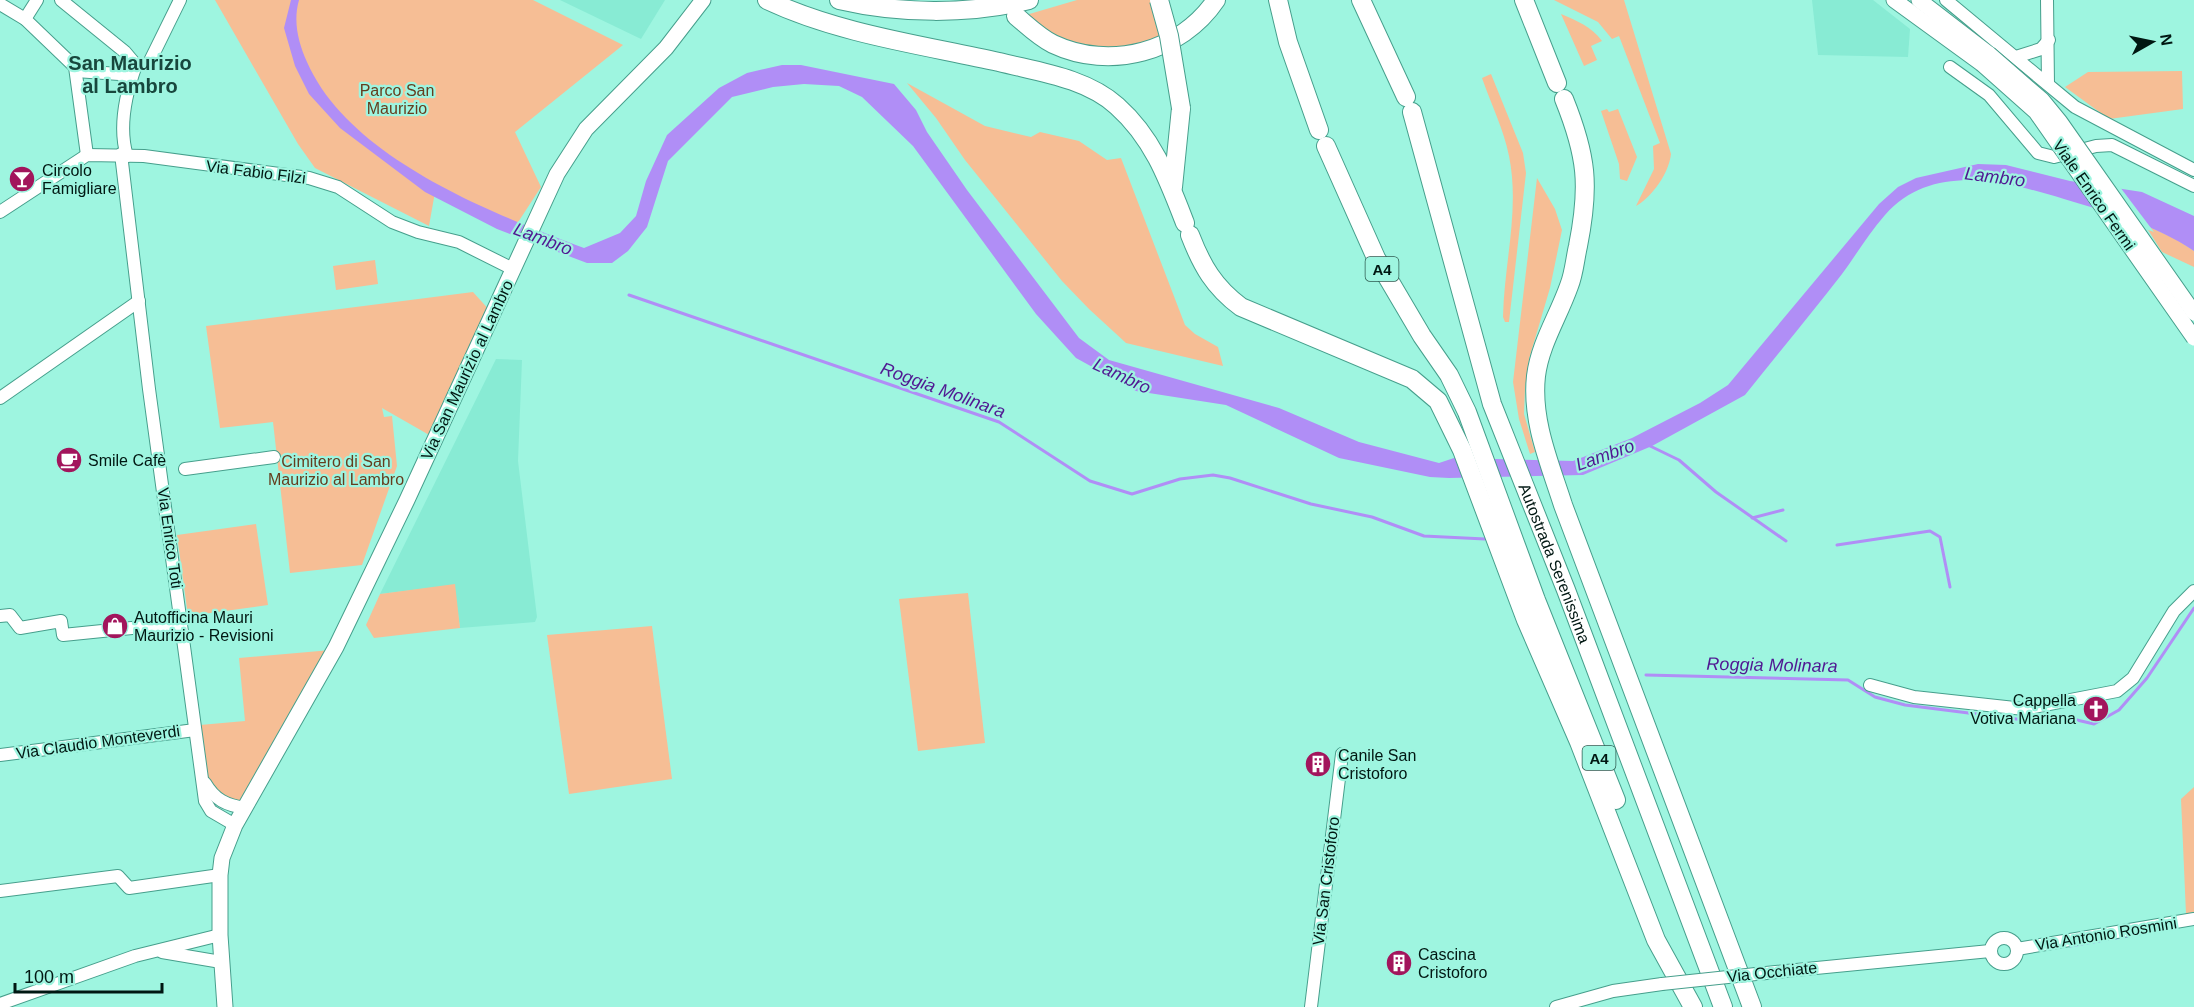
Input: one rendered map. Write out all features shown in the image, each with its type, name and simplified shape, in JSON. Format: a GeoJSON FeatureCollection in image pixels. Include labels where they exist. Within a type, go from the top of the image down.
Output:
{"type":"FeatureCollection","features":[{"type":"Feature","properties":{"kind":"highway"},"geometry":{"type":"LineString","coordinates":[[767,0],[828,22],[1032,70],[1091,88],[1117,106],[1138,128],[1158,158],[1206,272],[1226,296],[1241,307],[1378,365],[1426,389],[1438,401],[1449,420],[1494,511]]}},
{"type":"Feature","properties":{"kind":"highway"},"geometry":{"type":"LineString","coordinates":[[839,0],[896,9],[934,10],[993,6],[1029,0]]}},
{"type":"Feature","properties":{"kind":"highway"},"geometry":{"type":"LineString","coordinates":[[1159,0],[1169,36],[1181,108],[1172,190]]}},
{"type":"Feature","properties":{"kind":"highway"},"geometry":{"type":"LineString","coordinates":[[1016,16],[1052,44],[1087,54],[1119,55],[1148,51],[1180,36],[1194,26],[1216,0]]}},
{"type":"Feature","properties":{"kind":"highway","name":"Autostrada Serenissima"},"geometry":{"type":"LineString","coordinates":[[1278,0],[1288,42],[1322,138],[1376,258],[1422,336],[1449,375],[1467,412],[1494,511],[1694,1007]]}},
{"type":"Feature","properties":{"kind":"highway","name":"Autostrada Serenissima"},"geometry":{"type":"LineString","coordinates":[[1361,0],[1409,105],[1492,404],[1723,1007]]}},
{"type":"Feature","properties":{"kind":"highway"},"geometry":{"type":"LineString","coordinates":[[1524,0],[1579,136],[1586,171],[1586,196],[1570,284],[1541,351],[1536,378],[1536,404],[1540,434],[1563,505],[1752,1007]]}},
{"type":"Feature","properties":{"kind":"main road","name":"Via San Maurizio al Lambro"},"geometry":{"type":"LineString","coordinates":[[225,1007],[221,962],[220,875],[222,858],[235,825],[336,647],[407,500],[557,174],[586,129],[666,48],[703,0]]}},
{"type":"Feature","properties":{"kind":"main road"},"geometry":{"type":"LineString","coordinates":[[1894,0],[1986,59]]}},
{"type":"Feature","properties":{"kind":"main road"},"geometry":{"type":"LineString","coordinates":[[1919,0],[1986,59]]}},
{"type":"Feature","properties":{"kind":"main road","name":"Viale Enrico Fermi"},"geometry":{"type":"LineString","coordinates":[[1986,59],[2042,100],[2060,122],[2194,313]]}},
{"type":"Feature","properties":{"kind":"main road","name":"Viale Enrico Fermi"},"geometry":{"type":"LineString","coordinates":[[1986,59],[2036,112],[2194,338]]}},
{"type":"Feature","properties":{"kind":"street"},"geometry":{"type":"LineString","coordinates":[[25,19],[38,0]]}},
{"type":"Feature","properties":{"kind":"street"},"geometry":{"type":"LineString","coordinates":[[60,0],[142,65]]}},
{"type":"Feature","properties":{"kind":"street","name":"Via Enrico Toti"},"geometry":{"type":"LineString","coordinates":[[180,0],[142,65],[130,80],[123,124],[123,144],[139,301],[205,801],[211,811],[235,825]]}},
{"type":"Feature","properties":{"kind":"street"},"geometry":{"type":"LineString","coordinates":[[1946,0],[2075,107],[2194,170]]}},
{"type":"Feature","properties":{"kind":"street"},"geometry":{"type":"LineString","coordinates":[[2047,0],[2048,84]]}},
{"type":"Feature","properties":{"kind":"street"},"geometry":{"type":"LineString","coordinates":[[0,212],[87,154],[77,75],[71,62],[25,19],[3,5]]}},
{"type":"Feature","properties":{"kind":"street"},"geometry":{"type":"LineString","coordinates":[[2016,57],[2041,49],[2049,40]]}},
{"type":"Feature","properties":{"kind":"street"},"geometry":{"type":"LineString","coordinates":[[1950,67],[1989,95],[2038,153],[2054,157],[2096,146],[2112,145],[2194,186]]}},
{"type":"Feature","properties":{"kind":"street"},"geometry":{"type":"LineString","coordinates":[[77,75],[119,74],[130,80]]}},
{"type":"Feature","properties":{"kind":"street","name":"Via Fabio Filzi"},"geometry":{"type":"LineString","coordinates":[[87,154],[124,155],[309,178],[338,187],[392,222],[418,232],[459,242],[513,269]]}},
{"type":"Feature","properties":{"kind":"street"},"geometry":{"type":"LineString","coordinates":[[0,398],[139,301]]}},
{"type":"Feature","properties":{"kind":"street","name":"Via Enrico Toti"},"geometry":{"type":"LineString","coordinates":[[185,469],[274,457]]}},
{"type":"Feature","properties":{"kind":"street"},"geometry":{"type":"LineString","coordinates":[[1870,685],[1914,697],[2024,709],[2117,691],[2133,678],[2174,611],[2194,591]]}},
{"type":"Feature","properties":{"kind":"street"},"geometry":{"type":"LineString","coordinates":[[0,616],[10,615],[20,628],[61,621],[63,635],[181,622]]}},
{"type":"Feature","properties":{"kind":"street","name":"Via Claudio Monteverdi"},"geometry":{"type":"LineString","coordinates":[[0,755],[195,729]]}},
{"type":"Feature","properties":{"kind":"street","name":"Via San Cristoforo"},"geometry":{"type":"LineString","coordinates":[[1311,1007],[1342,754]]}},
{"type":"Feature","properties":{"kind":"street"},"geometry":{"type":"LineString","coordinates":[[202,779],[211,793],[223,803],[245,808]]}},
{"type":"Feature","properties":{"kind":"street"},"geometry":{"type":"LineString","coordinates":[[0,891],[118,876],[129,888],[220,875]]}},
{"type":"Feature","properties":{"kind":"street","name":"Via Antonio Rosmini"},"geometry":{"type":"LineString","coordinates":[[2017,949],[2194,919]]}},
{"type":"Feature","properties":{"kind":"street"},"geometry":{"type":"LineString","coordinates":[[0,1004],[79,974],[155,951],[220,935]]}},
{"type":"Feature","properties":{"kind":"street"},"geometry":{"type":"LineString","coordinates":[[2005,937],[2013,941],[2017,949],[2016,957],[2006,964],[1995,960],[1990,951],[1996,940],[2005,937]]}},
{"type":"Feature","properties":{"kind":"street"},"geometry":{"type":"LineString","coordinates":[[155,951],[221,962]]}},
{"type":"Feature","properties":{"kind":"street","name":"Via Occhiate"},"geometry":{"type":"LineString","coordinates":[[1556,1007],[1613,991],[1662,984],[1990,951]]}},
{"type":"Feature","properties":{"kind":"shaded area"},"geometry":{"type":"Polygon","coordinates":[[[560,0],[665,0],[641,39],[560,0]]]}},
{"type":"Feature","properties":{"kind":"shaded area"},"geometry":{"type":"Polygon","coordinates":[[[1812,0],[1873,0],[1910,29],[1908,57],[1818,55],[1812,0]]]}},
{"type":"Feature","properties":{"kind":"shaded area"},"geometry":{"type":"Polygon","coordinates":[[[496,359],[522,360],[518,461],[537,617],[535,622],[460,628],[454,585],[380,594],[496,359]]]}},
{"type":"Feature","properties":{"kind":"green space","name":"Parco San Maurizio"},"geometry":{"type":"Polygon","coordinates":[[[215,0],[533,0],[623,45],[515,132],[541,187],[513,230],[435,192],[429,226],[315,168],[298,144],[215,0]]]}},
{"type":"Feature","properties":{"kind":"green space"},"geometry":{"type":"Polygon","coordinates":[[[1077,0],[1155,0],[1164,41],[1097,51],[1054,38],[1026,15],[1077,0]]]}},
{"type":"Feature","properties":{"kind":"green space"},"geometry":{"type":"Polygon","coordinates":[[[1554,0],[1624,0],[1671,154],[1667,169],[1659,184],[1636,206],[1654,169],[1653,146],[1660,143],[1619,36],[1612,39],[1598,22],[1554,0]]]}},
{"type":"Feature","properties":{"kind":"green space"},"geometry":{"type":"Polygon","coordinates":[[[1561,14],[1588,28],[1602,41],[1591,46],[1597,60],[1584,66],[1561,14]]]}},
{"type":"Feature","properties":{"kind":"green space"},"geometry":{"type":"Polygon","coordinates":[[[2182,71],[2183,109],[2109,119],[2065,87],[2088,72],[2182,71]]]}},
{"type":"Feature","properties":{"kind":"green space"},"geometry":{"type":"Polygon","coordinates":[[[1491,74],[1523,153],[1526,173],[1509,322],[1505,322],[1503,317],[1512,216],[1512,176],[1504,136],[1482,78],[1491,74]]]}},
{"type":"Feature","properties":{"kind":"green space"},"geometry":{"type":"Polygon","coordinates":[[[907,83],[985,126],[1031,137],[1040,132],[1079,141],[1107,160],[1121,158],[1185,325],[1195,334],[1218,347],[1223,366],[1126,343],[1062,281],[907,83]]]}},
{"type":"Feature","properties":{"kind":"green space"},"geometry":{"type":"Polygon","coordinates":[[[1607,109],[1609,112],[1618,109],[1637,157],[1627,181],[1620,179],[1619,164],[1601,111],[1607,109]]]}},
{"type":"Feature","properties":{"kind":"green space"},"geometry":{"type":"Polygon","coordinates":[[[1537,178],[1555,209],[1562,230],[1550,288],[1529,359],[1524,414],[1535,452],[1530,454],[1519,419],[1513,382],[1537,178]]]}},
{"type":"Feature","properties":{"kind":"green space"},"geometry":{"type":"Polygon","coordinates":[[[2145,225],[2176,239],[2194,251],[2194,267],[2162,252],[2145,225]]]}},
{"type":"Feature","properties":{"kind":"green space"},"geometry":{"type":"Polygon","coordinates":[[[375,260],[378,284],[336,290],[333,266],[375,260]]]}},
{"type":"Feature","properties":{"kind":"green space","name":"Cimitero di San Maurizio al Lambro"},"geometry":{"type":"Polygon","coordinates":[[[473,292],[492,313],[431,436],[382,408],[384,417],[392,416],[397,466],[362,565],[290,573],[273,422],[220,428],[206,326],[473,292]]]}},
{"type":"Feature","properties":{"kind":"green space"},"geometry":{"type":"Polygon","coordinates":[[[256,524],[268,605],[188,616],[177,535],[256,524]]]}},
{"type":"Feature","properties":{"kind":"green space"},"geometry":{"type":"Polygon","coordinates":[[[455,584],[460,628],[374,638],[366,625],[380,594],[455,584]]]}},
{"type":"Feature","properties":{"kind":"green space"},"geometry":{"type":"Polygon","coordinates":[[[968,593],[985,743],[918,751],[899,599],[968,593]]]}},
{"type":"Feature","properties":{"kind":"green space"},"geometry":{"type":"Polygon","coordinates":[[[652,626],[672,779],[569,794],[547,635],[652,626]]]}},
{"type":"Feature","properties":{"kind":"green space"},"geometry":{"type":"Polygon","coordinates":[[[331,650],[246,801],[224,801],[209,785],[200,725],[245,721],[239,658],[331,650]]]}},
{"type":"Feature","properties":{"kind":"green space"},"geometry":{"type":"Polygon","coordinates":[[[2194,787],[2194,912],[2186,914],[2181,799],[2194,787]]]}},
{"type":"Feature","properties":{"kind":"water","name":"Lambro"},"geometry":{"type":"Polygon","coordinates":[[[291,0],[299,0],[296,16],[297,31],[307,62],[327,96],[355,127],[389,154],[426,178],[507,218],[584,248],[620,233],[636,216],[646,181],[667,135],[719,88],[747,73],[782,65],[801,65],[894,84],[916,110],[927,132],[967,190],[1079,338],[1109,360],[1279,408],[1359,442],[1439,463],[1454,458],[1573,461],[1632,438],[1700,403],[1728,385],[1879,204],[1898,187],[1916,178],[1978,164],[2006,165],[2070,181],[2142,192],[2194,216],[2194,251],[2164,234],[2131,220],[2018,186],[1970,180],[1947,182],[1924,188],[1904,198],[1885,215],[1842,274],[1745,395],[1652,446],[1583,475],[1430,477],[1339,458],[1226,405],[1136,391],[1076,358],[1036,314],[913,146],[862,97],[839,86],[804,84],[773,87],[732,97],[668,161],[647,227],[628,251],[612,263],[587,263],[497,229],[425,192],[340,128],[309,94],[295,66],[284,28],[291,0]]]}},
{"type":"Feature","properties":{"kind":"pier"},"geometry":{"type":"Polygon","coordinates":[[[2078,179],[2120,187],[2154,232],[2102,214],[2078,179]]]}},
{"type":"Feature","properties":{"kind":"waterway","name":"Roggia Molinara"},"geometry":{"type":"LineString","coordinates":[[629,295],[999,422],[1090,481],[1132,494],[1180,479],[1213,475],[1230,478],[1311,504],[1372,517],[1424,536],[1485,539]]}},
{"type":"Feature","properties":{"kind":"waterway"},"geometry":{"type":"LineString","coordinates":[[1648,445],[1679,460],[1716,492],[1786,541]]}},
{"type":"Feature","properties":{"kind":"waterway"},"geometry":{"type":"LineString","coordinates":[[1752,518],[1783,510]]}},
{"type":"Feature","properties":{"kind":"waterway"},"geometry":{"type":"LineString","coordinates":[[1837,545],[1930,531],[1940,537],[1950,587]]}},
{"type":"Feature","properties":{"kind":"waterway","name":"Roggia Molinara"},"geometry":{"type":"LineString","coordinates":[[1646,675],[1848,680],[1875,697],[1905,705],[2024,720],[2064,717],[2094,724],[2119,710],[2147,678],[2194,608]]}},
{"type":"Feature","properties":{"kind":"waterway"},"geometry":{"type":"LineString","coordinates":[[2070,946],[2127,936]]}},
{"type":"Feature","properties":{"kind":"place","name":"Circolo Famigliare"},"geometry":{"type":"Point","coordinates":[22,179]}},
{"type":"Feature","properties":{"kind":"place","name":"Smile Cafè"},"geometry":{"type":"Point","coordinates":[69,460]}},
{"type":"Feature","properties":{"kind":"place","name":"Autofficina Mauri Maurizio - Revisioni"},"geometry":{"type":"Point","coordinates":[115,626]}},
{"type":"Feature","properties":{"kind":"place","name":"Cappella Votiva Mariana"},"geometry":{"type":"Point","coordinates":[2096,709]}},
{"type":"Feature","properties":{"kind":"place","name":"Canile San Cristoforo"},"geometry":{"type":"Point","coordinates":[1318,764]}},
{"type":"Feature","properties":{"kind":"place","name":"Cascina Cristoforo"},"geometry":{"type":"Point","coordinates":[1399,963]}},
{"type":"Feature","properties":{"kind":"district","name":"San Maurizio al Lambro"},"geometry":{"type":"Point","coordinates":[130,74]}}]}
